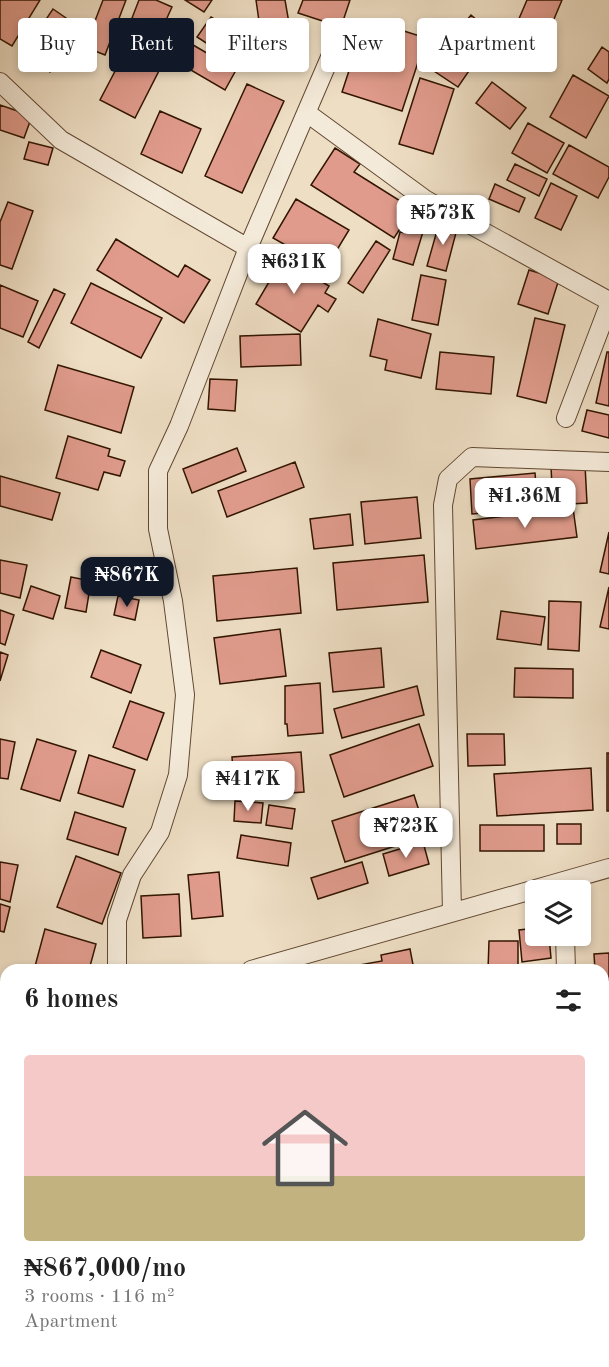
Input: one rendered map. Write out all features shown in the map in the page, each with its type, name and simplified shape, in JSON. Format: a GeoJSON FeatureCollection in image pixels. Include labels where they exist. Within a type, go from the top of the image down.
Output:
{"type":"FeatureCollection","features":[{"type":"Feature","properties":{"kind":"street"},"geometry":{"type":"LineString","coordinates":[[117,964],[117,920],[132,875],[160,832],[178,775],[185,695],[173,601],[158,529],[158,471],[179,426],[248,248],[325,72]]}},
{"type":"Feature","properties":{"kind":"street"},"geometry":{"type":"LineString","coordinates":[[0,82],[62,140],[248,248]]}},
{"type":"Feature","properties":{"kind":"street"},"geometry":{"type":"LineString","coordinates":[[307,113],[426,200],[609,303],[566,418]]}},
{"type":"Feature","properties":{"kind":"street"},"geometry":{"type":"LineString","coordinates":[[452,912],[443,505],[448,479],[472,457],[609,462]]}},
{"type":"Feature","properties":{"kind":"street"},"geometry":{"type":"LineString","coordinates":[[578,880],[609,868]]}},
{"type":"Feature","properties":{"kind":"street"},"geometry":{"type":"LineString","coordinates":[[273,964],[452,912],[525,895]]}},
{"type":"Feature","properties":{"kind":"street"},"geometry":{"type":"LineString","coordinates":[[565,946],[566,964]]}},
{"type":"Feature","properties":{"kind":"building"},"geometry":{"type":"Polygon","coordinates":[[[0,0],[40,0],[29,18],[18,18],[18,36],[12,46],[0,39],[0,0]]]}},
{"type":"Feature","properties":{"kind":"building"},"geometry":{"type":"Polygon","coordinates":[[[103,0],[126,0],[119,18],[109,18],[109,45],[105,55],[97,52],[96,18],[103,0]]]}},
{"type":"Feature","properties":{"kind":"building"},"geometry":{"type":"Polygon","coordinates":[[[139,0],[156,0],[172,7],[167,18],[132,18],[139,0]]]}},
{"type":"Feature","properties":{"kind":"building"},"geometry":{"type":"Polygon","coordinates":[[[185,0],[212,0],[204,12],[185,0]]]}},
{"type":"Feature","properties":{"kind":"building"},"geometry":{"type":"Polygon","coordinates":[[[256,0],[285,0],[288,18],[259,18],[256,0]]]}},
{"type":"Feature","properties":{"kind":"building"},"geometry":{"type":"Polygon","coordinates":[[[303,0],[350,0],[344,18],[321,18],[321,20],[298,13],[303,0]]]}},
{"type":"Feature","properties":{"kind":"building"},"geometry":{"type":"Polygon","coordinates":[[[527,0],[562,0],[554,18],[519,18],[527,0]]]}},
{"type":"Feature","properties":{"kind":"building"},"geometry":{"type":"Polygon","coordinates":[[[53,9],[66,18],[47,18],[53,9]]]}},
{"type":"Feature","properties":{"kind":"building"},"geometry":{"type":"Polygon","coordinates":[[[206,24],[206,43],[197,37],[206,24]]]}},
{"type":"Feature","properties":{"kind":"building"},"geometry":{"type":"Polygon","coordinates":[[[405,31],[417,35],[417,65],[402,111],[342,92],[349,72],[405,72],[405,31]]]}},
{"type":"Feature","properties":{"kind":"building"},"geometry":{"type":"Polygon","coordinates":[[[194,46],[206,52],[206,72],[235,72],[225,90],[194,72],[194,46]]]}},
{"type":"Feature","properties":{"kind":"building"},"geometry":{"type":"Polygon","coordinates":[[[602,47],[609,52],[607,83],[588,69],[602,47]]]}},
{"type":"Feature","properties":{"kind":"building"},"geometry":{"type":"Polygon","coordinates":[[[115,72],[158,72],[135,118],[100,100],[115,72]]]}},
{"type":"Feature","properties":{"kind":"building"},"geometry":{"type":"Polygon","coordinates":[[[436,72],[468,72],[458,87],[436,72]]]}},
{"type":"Feature","properties":{"kind":"building"},"geometry":{"type":"Polygon","coordinates":[[[573,75],[609,96],[586,138],[550,117],[573,75]]]}},
{"type":"Feature","properties":{"kind":"building"},"geometry":{"type":"Polygon","coordinates":[[[420,78],[454,89],[433,154],[399,144],[420,78]]]}},
{"type":"Feature","properties":{"kind":"building"},"geometry":{"type":"Polygon","coordinates":[[[492,82],[526,108],[510,129],[476,103],[492,82]]]}},
{"type":"Feature","properties":{"kind":"building"},"geometry":{"type":"Polygon","coordinates":[[[247,84],[284,101],[242,193],[205,176],[247,84]]]}},
{"type":"Feature","properties":{"kind":"building"},"geometry":{"type":"Polygon","coordinates":[[[0,105],[32,116],[24,138],[0,130],[0,105]]]}},
{"type":"Feature","properties":{"kind":"building"},"geometry":{"type":"Polygon","coordinates":[[[160,111],[201,129],[182,173],[141,154],[160,111]]]}},
{"type":"Feature","properties":{"kind":"building"},"geometry":{"type":"Polygon","coordinates":[[[528,123],[564,143],[547,173],[512,153],[528,123]]]}},
{"type":"Feature","properties":{"kind":"building"},"geometry":{"type":"Polygon","coordinates":[[[29,142],[53,148],[48,165],[24,159],[29,142]]]}},
{"type":"Feature","properties":{"kind":"building"},"geometry":{"type":"Polygon","coordinates":[[[569,145],[609,167],[609,177],[598,198],[553,174],[569,145]]]}},
{"type":"Feature","properties":{"kind":"building"},"geometry":{"type":"Polygon","coordinates":[[[335,148],[360,164],[354,172],[413,209],[394,238],[311,185],[335,148]]]}},
{"type":"Feature","properties":{"kind":"building"},"geometry":{"type":"Polygon","coordinates":[[[515,164],[547,179],[539,196],[507,180],[515,164]]]}},
{"type":"Feature","properties":{"kind":"building"},"geometry":{"type":"Polygon","coordinates":[[[551,183],[577,196],[561,230],[535,218],[551,183]]]}},
{"type":"Feature","properties":{"kind":"building"},"geometry":{"type":"Polygon","coordinates":[[[495,184],[525,198],[519,212],[489,199],[495,184]]]}},
{"type":"Feature","properties":{"kind":"building"},"geometry":{"type":"Polygon","coordinates":[[[296,199],[349,230],[326,268],[273,238],[296,199]]]}},
{"type":"Feature","properties":{"kind":"building"},"geometry":{"type":"Polygon","coordinates":[[[8,202],[33,211],[12,269],[0,265],[0,222],[8,202]]]}},
{"type":"Feature","properties":{"kind":"building"},"geometry":{"type":"Polygon","coordinates":[[[412,211],[428,215],[413,265],[393,259],[400,232],[406,233],[412,211]]]}},
{"type":"Feature","properties":{"kind":"building"},"geometry":{"type":"Polygon","coordinates":[[[440,220],[458,225],[446,271],[427,266],[440,220]]]}},
{"type":"Feature","properties":{"kind":"building"},"geometry":{"type":"Polygon","coordinates":[[[116,239],[178,277],[185,265],[210,280],[184,323],[97,270],[116,239]]]}},
{"type":"Feature","properties":{"kind":"building"},"geometry":{"type":"Polygon","coordinates":[[[376,241],[390,250],[363,293],[348,283],[376,241]]]}},
{"type":"Feature","properties":{"kind":"building"},"geometry":{"type":"Polygon","coordinates":[[[283,258],[329,286],[325,293],[336,299],[328,312],[318,305],[301,332],[256,304],[283,258]]]}},
{"type":"Feature","properties":{"kind":"building"},"geometry":{"type":"Polygon","coordinates":[[[529,270],[559,279],[548,314],[518,304],[529,270]]]}},
{"type":"Feature","properties":{"kind":"building"},"geometry":{"type":"Polygon","coordinates":[[[421,275],[446,280],[438,325],[412,320],[421,275]]]}},
{"type":"Feature","properties":{"kind":"building"},"geometry":{"type":"Polygon","coordinates":[[[91,283],[162,318],[141,358],[71,323],[91,283]]]}},
{"type":"Feature","properties":{"kind":"building"},"geometry":{"type":"Polygon","coordinates":[[[0,285],[38,301],[23,337],[0,328],[0,285]]]}},
{"type":"Feature","properties":{"kind":"building"},"geometry":{"type":"Polygon","coordinates":[[[54,289],[65,294],[39,348],[28,342],[54,289]]]}},
{"type":"Feature","properties":{"kind":"building"},"geometry":{"type":"Polygon","coordinates":[[[535,318],[565,325],[546,403],[517,396],[535,318]]]}},
{"type":"Feature","properties":{"kind":"building"},"geometry":{"type":"Polygon","coordinates":[[[378,319],[431,334],[421,378],[385,370],[387,360],[370,356],[378,319]]]}},
{"type":"Feature","properties":{"kind":"building"},"geometry":{"type":"Polygon","coordinates":[[[300,334],[301,365],[241,367],[240,336],[300,334]]]}},
{"type":"Feature","properties":{"kind":"building"},"geometry":{"type":"Polygon","coordinates":[[[440,352],[494,357],[491,394],[436,389],[440,352]]]}},
{"type":"Feature","properties":{"kind":"building"},"geometry":{"type":"Polygon","coordinates":[[[607,352],[609,352],[609,406],[596,403],[607,352]]]}},
{"type":"Feature","properties":{"kind":"building"},"geometry":{"type":"Polygon","coordinates":[[[58,365],[134,387],[121,433],[45,410],[58,365]]]}},
{"type":"Feature","properties":{"kind":"building"},"geometry":{"type":"Polygon","coordinates":[[[210,379],[237,380],[235,411],[208,409],[210,379]]]}},
{"type":"Feature","properties":{"kind":"building"},"geometry":{"type":"Polygon","coordinates":[[[587,410],[609,415],[609,438],[582,431],[587,410]]]}},
{"type":"Feature","properties":{"kind":"building"},"geometry":{"type":"Polygon","coordinates":[[[68,436],[110,449],[108,456],[125,461],[120,476],[104,472],[98,490],[56,478],[68,436]]]}},
{"type":"Feature","properties":{"kind":"building"},"geometry":{"type":"Polygon","coordinates":[[[237,448],[246,471],[192,493],[183,469],[237,448]]]}},
{"type":"Feature","properties":{"kind":"building"},"geometry":{"type":"Polygon","coordinates":[[[295,462],[304,487],[227,517],[218,491],[295,462]]]}},
{"type":"Feature","properties":{"kind":"building"},"geometry":{"type":"Polygon","coordinates":[[[585,465],[587,503],[553,505],[551,467],[585,465]]]}},
{"type":"Feature","properties":{"kind":"building"},"geometry":{"type":"Polygon","coordinates":[[[535,473],[538,508],[472,514],[470,479],[535,473]]]}},
{"type":"Feature","properties":{"kind":"building"},"geometry":{"type":"Polygon","coordinates":[[[0,476],[60,493],[52,520],[0,506],[0,476]]]}},
{"type":"Feature","properties":{"kind":"building"},"geometry":{"type":"Polygon","coordinates":[[[417,497],[421,538],[365,544],[361,502],[417,497]]]}},
{"type":"Feature","properties":{"kind":"building"},"geometry":{"type":"Polygon","coordinates":[[[573,508],[577,537],[476,549],[473,520],[573,508]]]}},
{"type":"Feature","properties":{"kind":"building"},"geometry":{"type":"Polygon","coordinates":[[[350,514],[353,545],[314,549],[310,519],[350,514]]]}},
{"type":"Feature","properties":{"kind":"building"},"geometry":{"type":"Polygon","coordinates":[[[609,532],[609,574],[600,572],[609,532]]]}},
{"type":"Feature","properties":{"kind":"building"},"geometry":{"type":"Polygon","coordinates":[[[424,555],[428,602],[337,610],[333,563],[424,555]]]}},
{"type":"Feature","properties":{"kind":"building"},"geometry":{"type":"Polygon","coordinates":[[[0,560],[27,565],[20,598],[0,593],[0,560]]]}},
{"type":"Feature","properties":{"kind":"building"},"geometry":{"type":"Polygon","coordinates":[[[297,568],[301,613],[217,621],[213,576],[297,568]]]}},
{"type":"Feature","properties":{"kind":"building"},"geometry":{"type":"Polygon","coordinates":[[[71,577],[91,581],[86,612],[65,608],[71,577]]]}},
{"type":"Feature","properties":{"kind":"building"},"geometry":{"type":"Polygon","coordinates":[[[31,586],[60,596],[53,619],[23,610],[31,586]]]}},
{"type":"Feature","properties":{"kind":"building"},"geometry":{"type":"Polygon","coordinates":[[[609,587],[609,629],[600,627],[609,587]]]}},
{"type":"Feature","properties":{"kind":"building"},"geometry":{"type":"Polygon","coordinates":[[[118,596],[139,600],[135,620],[114,615],[118,596]]]}},
{"type":"Feature","properties":{"kind":"building"},"geometry":{"type":"Polygon","coordinates":[[[549,601],[581,602],[579,651],[548,649],[549,601]]]}},
{"type":"Feature","properties":{"kind":"building"},"geometry":{"type":"Polygon","coordinates":[[[0,610],[14,615],[5,645],[0,643],[0,610]]]}},
{"type":"Feature","properties":{"kind":"building"},"geometry":{"type":"Polygon","coordinates":[[[501,611],[545,617],[541,645],[497,639],[501,611]]]}},
{"type":"Feature","properties":{"kind":"building"},"geometry":{"type":"Polygon","coordinates":[[[280,629],[286,676],[220,684],[214,638],[280,629]]]}},
{"type":"Feature","properties":{"kind":"building"},"geometry":{"type":"Polygon","coordinates":[[[381,648],[384,687],[333,692],[329,653],[381,648]]]}},
{"type":"Feature","properties":{"kind":"building"},"geometry":{"type":"Polygon","coordinates":[[[101,650],[141,665],[131,693],[91,677],[101,650]]]}},
{"type":"Feature","properties":{"kind":"building"},"geometry":{"type":"Polygon","coordinates":[[[0,652],[8,655],[0,681],[0,652]]]}},
{"type":"Feature","properties":{"kind":"building"},"geometry":{"type":"Polygon","coordinates":[[[515,668],[573,669],[573,698],[514,697],[515,668]]]}},
{"type":"Feature","properties":{"kind":"building"},"geometry":{"type":"Polygon","coordinates":[[[320,683],[323,733],[288,736],[287,724],[285,724],[285,686],[320,683]]]}},
{"type":"Feature","properties":{"kind":"building"},"geometry":{"type":"Polygon","coordinates":[[[417,686],[424,715],[342,738],[334,709],[417,686]]]}},
{"type":"Feature","properties":{"kind":"building"},"geometry":{"type":"Polygon","coordinates":[[[130,701],[164,713],[147,760],[113,747],[130,701]]]}},
{"type":"Feature","properties":{"kind":"building"},"geometry":{"type":"Polygon","coordinates":[[[419,724],[433,766],[344,797],[330,755],[419,724]]]}},
{"type":"Feature","properties":{"kind":"building"},"geometry":{"type":"Polygon","coordinates":[[[467,734],[504,734],[505,765],[468,766],[467,734]]]}},
{"type":"Feature","properties":{"kind":"building"},"geometry":{"type":"Polygon","coordinates":[[[0,739],[15,742],[8,779],[0,778],[0,739]]]}},
{"type":"Feature","properties":{"kind":"building"},"geometry":{"type":"Polygon","coordinates":[[[37,739],[76,751],[60,801],[21,789],[37,739]]]}},
{"type":"Feature","properties":{"kind":"building"},"geometry":{"type":"Polygon","coordinates":[[[301,752],[304,792],[235,797],[232,757],[301,752]]]}},
{"type":"Feature","properties":{"kind":"building"},"geometry":{"type":"Polygon","coordinates":[[[607,753],[609,753],[609,811],[607,811],[607,753]]]}},
{"type":"Feature","properties":{"kind":"building"},"geometry":{"type":"Polygon","coordinates":[[[89,755],[135,770],[123,807],[78,793],[89,755]]]}},
{"type":"Feature","properties":{"kind":"building"},"geometry":{"type":"Polygon","coordinates":[[[591,768],[593,810],[497,816],[494,774],[591,768]]]}},
{"type":"Feature","properties":{"kind":"building"},"geometry":{"type":"Polygon","coordinates":[[[414,795],[427,836],[345,862],[332,821],[414,795]]]}},
{"type":"Feature","properties":{"kind":"building"},"geometry":{"type":"Polygon","coordinates":[[[235,801],[263,803],[261,823],[234,821],[235,801]]]}},
{"type":"Feature","properties":{"kind":"building"},"geometry":{"type":"Polygon","coordinates":[[[269,805],[295,809],[292,829],[266,825],[269,805]]]}},
{"type":"Feature","properties":{"kind":"building"},"geometry":{"type":"Polygon","coordinates":[[[75,812],[126,828],[118,855],[67,839],[75,812]]]}},
{"type":"Feature","properties":{"kind":"building"},"geometry":{"type":"Polygon","coordinates":[[[557,824],[581,824],[581,844],[557,844],[557,824]]]}},
{"type":"Feature","properties":{"kind":"building"},"geometry":{"type":"Polygon","coordinates":[[[480,825],[544,825],[544,851],[480,851],[480,825]]]}},
{"type":"Feature","properties":{"kind":"building"},"geometry":{"type":"Polygon","coordinates":[[[241,835],[291,843],[288,866],[237,858],[241,835]]]}},
{"type":"Feature","properties":{"kind":"building"},"geometry":{"type":"Polygon","coordinates":[[[423,842],[429,864],[389,876],[383,854],[423,842]]]}},
{"type":"Feature","properties":{"kind":"building"},"geometry":{"type":"Polygon","coordinates":[[[76,856],[121,873],[102,924],[57,907],[76,856]]]}},
{"type":"Feature","properties":{"kind":"building"},"geometry":{"type":"Polygon","coordinates":[[[0,862],[18,865],[10,902],[0,899],[0,862]]]}},
{"type":"Feature","properties":{"kind":"building"},"geometry":{"type":"Polygon","coordinates":[[[362,862],[368,883],[318,899],[311,878],[362,862]]]}},
{"type":"Feature","properties":{"kind":"building"},"geometry":{"type":"Polygon","coordinates":[[[219,872],[223,916],[192,919],[188,875],[219,872]]]}},
{"type":"Feature","properties":{"kind":"building"},"geometry":{"type":"Polygon","coordinates":[[[179,894],[181,936],[143,938],[141,896],[179,894]]]}},
{"type":"Feature","properties":{"kind":"building"},"geometry":{"type":"Polygon","coordinates":[[[0,904],[10,907],[4,932],[0,931],[0,904]]]}},
{"type":"Feature","properties":{"kind":"building"},"geometry":{"type":"Polygon","coordinates":[[[45,929],[96,944],[91,964],[36,964],[45,929]]]}},
{"type":"Feature","properties":{"kind":"building"},"geometry":{"type":"Polygon","coordinates":[[[525,929],[525,946],[550,946],[551,958],[522,962],[519,930],[525,929]]]}},
{"type":"Feature","properties":{"kind":"building"},"geometry":{"type":"Polygon","coordinates":[[[489,941],[518,941],[518,964],[488,964],[489,941]]]}},
{"type":"Feature","properties":{"kind":"building"},"geometry":{"type":"Polygon","coordinates":[[[410,949],[413,964],[365,964],[382,961],[381,955],[410,949]]]}},
{"type":"Feature","properties":{"kind":"building"},"geometry":{"type":"Polygon","coordinates":[[[609,953],[609,964],[595,964],[594,954],[609,953]]]}}]}
